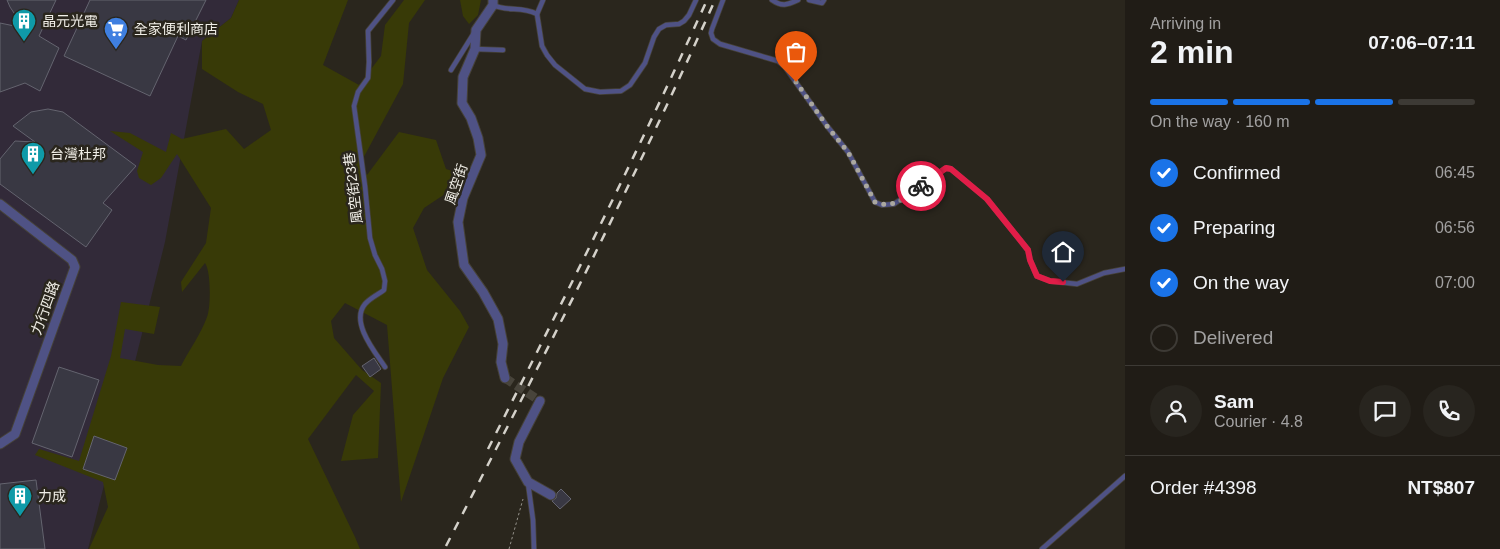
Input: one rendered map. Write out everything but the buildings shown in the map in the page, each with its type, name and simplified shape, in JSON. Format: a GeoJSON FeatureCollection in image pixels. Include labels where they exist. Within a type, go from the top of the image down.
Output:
{"type":"FeatureCollection","features":[{"type":"Feature","properties":{"kind":"street"},"geometry":{"type":"LineString","coordinates":[[476,30],[493,3]]}},
{"type":"Feature","properties":{"kind":"street","name":"風空街"},"geometry":{"type":"LineString","coordinates":[[476,30],[475,49],[463,77],[462,102],[471,118],[478,138],[481,155],[463,198],[458,222],[464,264],[498,319],[502,344],[501,362],[505,378]]}},
{"type":"Feature","properties":{"kind":"street","name":"力行四路"},"geometry":{"type":"LineString","coordinates":[[0,204],[72,260],[75,267],[15,434],[0,444]]}},
{"type":"Feature","properties":{"kind":"street"},"geometry":{"type":"LineString","coordinates":[[540,401],[519,442],[515,459],[528,482],[551,495]]}},
{"type":"Feature","properties":{"kind":"lane","name":"風空街23巷"},"geometry":{"type":"LineString","coordinates":[[385,367],[366,338],[361,316],[365,304],[384,290],[385,281],[370,238],[354,106],[358,92],[368,78],[370,62],[368,31],[394,0]]}},
{"type":"Feature","properties":{"kind":"lane"},"geometry":{"type":"LineString","coordinates":[[542,0],[537,14],[542,46],[547,55],[585,89],[600,92],[621,91],[630,85],[645,63],[659,28],[666,25],[679,24],[684,21],[696,0]]}},
{"type":"Feature","properties":{"kind":"lane"},"geometry":{"type":"LineString","coordinates":[[723,0],[712,28],[713,39],[720,44],[778,61],[785,67],[848,152],[875,202],[882,205],[894,204],[946,168],[951,169],[987,199],[1028,250],[1037,276],[1050,281],[1076,284],[1104,273],[1125,269]]}},
{"type":"Feature","properties":{"kind":"lane"},"geometry":{"type":"LineString","coordinates":[[772,0],[779,5],[789,4],[798,0]]}},
{"type":"Feature","properties":{"kind":"lane"},"geometry":{"type":"LineString","coordinates":[[809,0],[822,3],[824,0]]}},
{"type":"Feature","properties":{"kind":"lane"},"geometry":{"type":"LineString","coordinates":[[493,3],[499,8],[525,9],[537,14]]}},
{"type":"Feature","properties":{"kind":"lane"},"geometry":{"type":"LineString","coordinates":[[451,70],[476,30]]}},
{"type":"Feature","properties":{"kind":"lane"},"geometry":{"type":"LineString","coordinates":[[475,49],[503,50]]}},
{"type":"Feature","properties":{"kind":"lane"},"geometry":{"type":"LineString","coordinates":[[1042,549],[1125,476]]}},
{"type":"Feature","properties":{"kind":"lane"},"geometry":{"type":"LineString","coordinates":[[528,482],[533,520],[534,549]]}},
{"type":"Feature","properties":{"kind":"path"},"geometry":{"type":"LineString","coordinates":[[509,549],[523,498]]}},
{"type":"Feature","properties":{"kind":"shaded area"},"geometry":{"type":"Polygon","coordinates":[[[0,0],[239,0],[231,18],[202,41],[165,242],[88,549],[0,549],[0,0]]]}},
{"type":"Feature","properties":{"kind":"shaded area"},"geometry":{"type":"Polygon","coordinates":[[[239,0],[348,0],[323,65],[359,85],[381,56],[385,25],[404,0],[425,0],[409,23],[403,84],[359,166],[367,175],[399,132],[436,140],[446,169],[462,174],[445,194],[424,208],[413,228],[427,270],[460,311],[469,327],[443,378],[401,502],[387,325],[345,303],[331,321],[334,338],[362,370],[381,383],[378,458],[341,461],[353,415],[374,391],[356,375],[308,439],[360,549],[89,549],[108,507],[103,482],[35,455],[39,449],[79,461],[111,356],[121,302],[160,307],[154,334],[125,329],[120,358],[158,365],[181,366],[204,323],[210,298],[208,273],[205,263],[182,292],[181,282],[206,243],[211,208],[177,154],[161,178],[151,185],[139,178],[137,171],[143,152],[110,131],[130,133],[166,152],[171,133],[182,139],[226,129],[244,149],[271,130],[263,104],[238,92],[202,69],[202,41],[231,18],[239,0]]]}},
{"type":"Feature","properties":{"kind":"shaded area"},"geometry":{"type":"Polygon","coordinates":[[[460,0],[481,0],[478,15],[469,24],[463,16],[460,0]]]}},
{"type":"Feature","properties":{"kind":"tunnel"},"geometry":{"type":"LineString","coordinates":[[505,378],[540,401]]}},
{"type":"Feature","properties":{"kind":"railway"},"geometry":{"type":"LineString","coordinates":[[488,449],[627,170],[707,0]]}},
{"type":"Feature","properties":{"kind":"railway"},"geometry":{"type":"LineString","coordinates":[[446,546],[618,207],[715,0]]}},
{"type":"Feature","properties":{"kind":"way so far"},"geometry":{"type":"LineString","coordinates":[[796,82],[827,126],[844,145],[875,202],[882,205],[894,204],[921,186]]}},
{"type":"Feature","properties":{"kind":"place","name":"晶元光電"},"geometry":{"type":"Point","coordinates":[24,42]}},
{"type":"Feature","properties":{"kind":"place","name":"全家便利商店"},"geometry":{"type":"Point","coordinates":[116,50]}},
{"type":"Feature","properties":{"kind":"place","name":"台灣杜邦"},"geometry":{"type":"Point","coordinates":[33,175]}},
{"type":"Feature","properties":{"kind":"place","name":"力成"},"geometry":{"type":"Point","coordinates":[20,517]}},
{"type":"Feature","properties":{"kind":"route"},"geometry":{"type":"LineString","coordinates":[[921,186],[946,168],[951,169],[987,199],[1028,250],[1037,276],[1050,281],[1063,282]]}}]}
